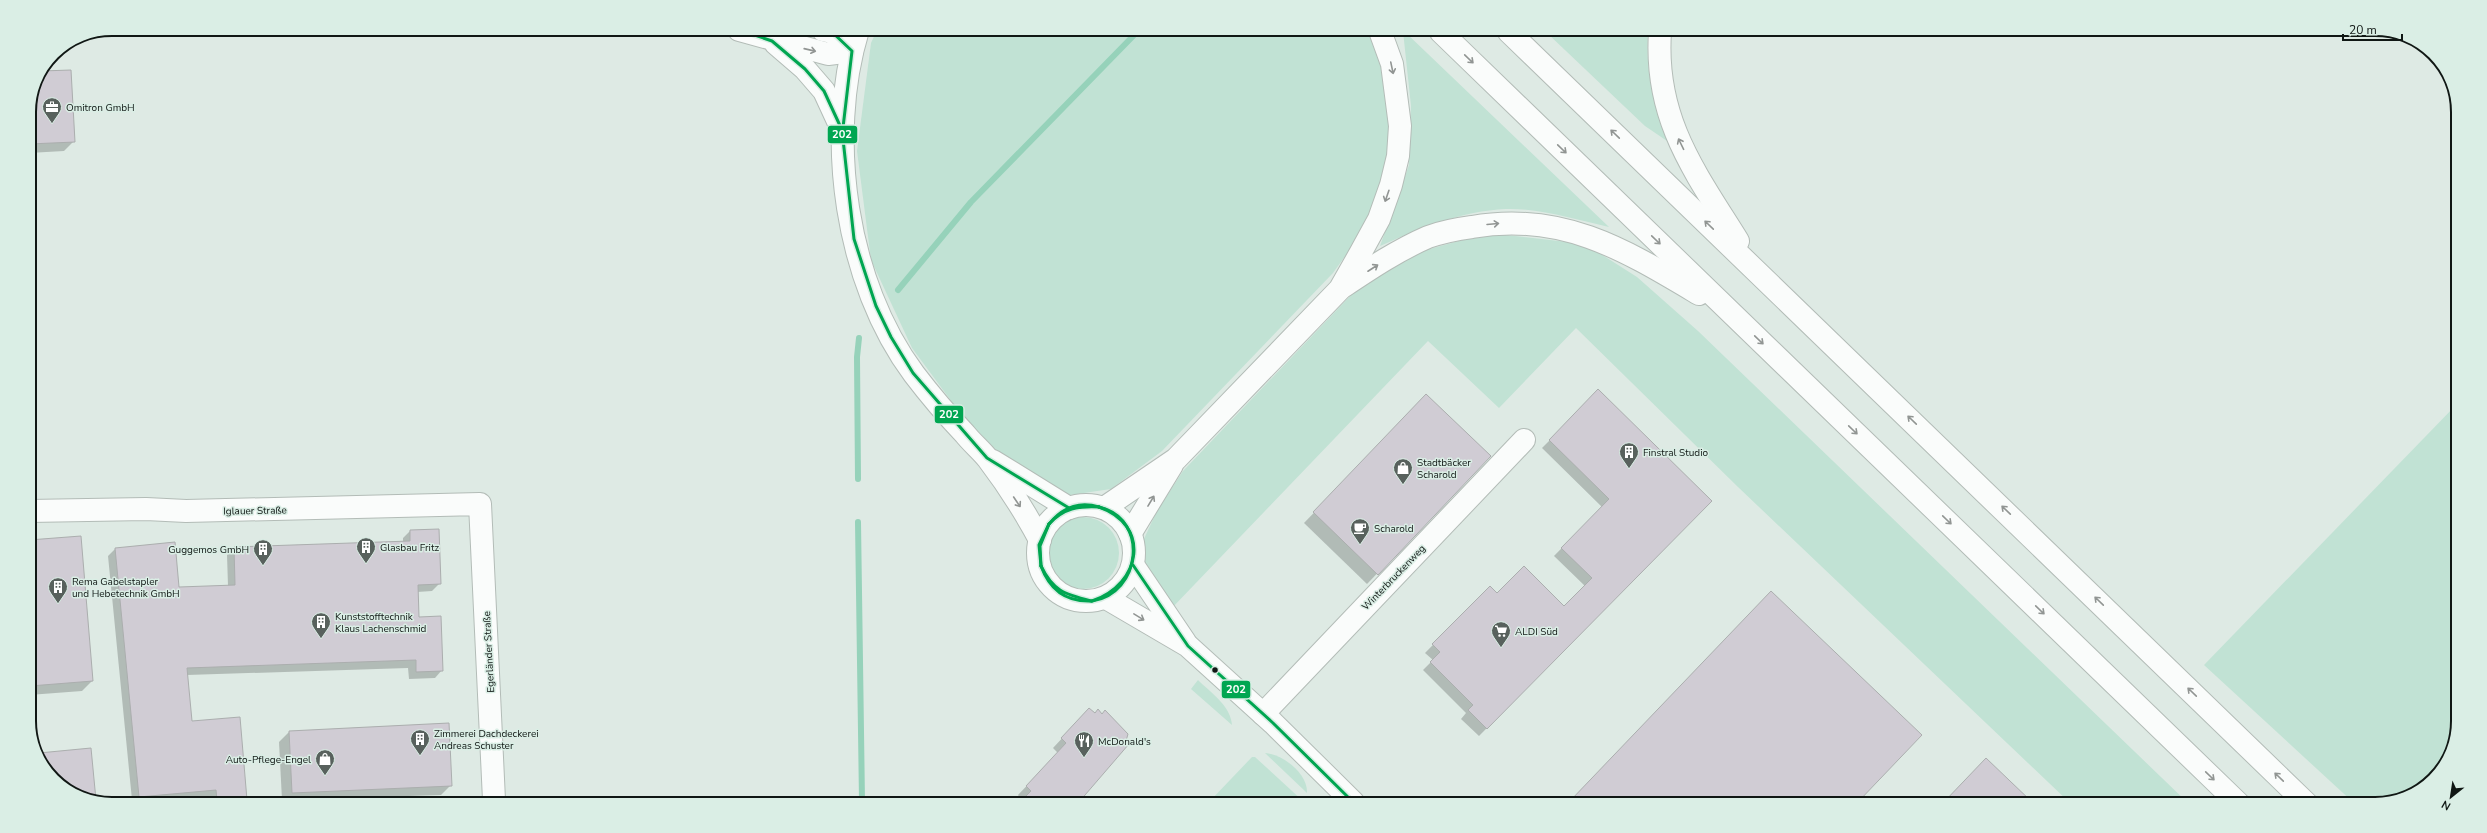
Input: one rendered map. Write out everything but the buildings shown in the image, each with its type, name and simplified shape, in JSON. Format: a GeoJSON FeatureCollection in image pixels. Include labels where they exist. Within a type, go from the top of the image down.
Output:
{"type":"FeatureCollection","features":[{"type":"Feature","properties":{"kind":"main road"},"geometry":{"type":"LineString","coordinates":[[757,36],[828,54],[852,51]]}},
{"type":"Feature","properties":{"kind":"main road"},"geometry":{"type":"LineString","coordinates":[[836,36],[852,51]]}},
{"type":"Feature","properties":{"kind":"main road"},"geometry":{"type":"LineString","coordinates":[[856,36],[852,51],[842,130],[854,239],[876,306],[891,337],[913,373],[940,407],[987,458],[1028,518],[1040,540]]}},
{"type":"Feature","properties":{"kind":"main road"},"geometry":{"type":"LineString","coordinates":[[1340,289],[1379,219],[1391,185],[1398,156],[1400,126],[1398,96],[1392,64],[1382,36]]}},
{"type":"Feature","properties":{"kind":"main road"},"geometry":{"type":"LineString","coordinates":[[1445,36],[2232,797]]}},
{"type":"Feature","properties":{"kind":"main road"},"geometry":{"type":"LineString","coordinates":[[1513,36],[2300,797]]}},
{"type":"Feature","properties":{"kind":"main road"},"geometry":{"type":"LineString","coordinates":[[1660,36],[1660,77],[1672,122],[1699,179],[1757,271]]}},
{"type":"Feature","properties":{"kind":"main road"},"geometry":{"type":"LineString","coordinates":[[772,41],[806,69],[824,92],[842,130]]}},
{"type":"Feature","properties":{"kind":"main road"},"geometry":{"type":"LineString","coordinates":[[1104,508],[1176,459],[1340,289],[1392,256],[1430,237],[1484,224],[1522,222],[1564,228],[1604,241],[1647,263],[1731,313]]}},
{"type":"Feature","properties":{"kind":"main road","name":"Winterbruckenweg"},"geometry":{"type":"LineString","coordinates":[[1263,714],[1524,440]]}},
{"type":"Feature","properties":{"kind":"main road"},"geometry":{"type":"LineString","coordinates":[[987,458],[1069,508]]}},
{"type":"Feature","properties":{"kind":"main road"},"geometry":{"type":"LineString","coordinates":[[1130,534],[1176,459]]}},
{"type":"Feature","properties":{"kind":"main road","name":"Iglauer Straße"},"geometry":{"type":"LineString","coordinates":[[36,511],[146,509],[186,512],[480,504]]}},
{"type":"Feature","properties":{"kind":"main road","name":"Egerländer Straße"},"geometry":{"type":"LineString","coordinates":[[480,504],[494,797]]}},
{"type":"Feature","properties":{"kind":"main road"},"geometry":{"type":"LineString","coordinates":[[1086,505],[1104,508],[1124,523],[1130,534],[1134,550],[1133,565],[1127,579],[1118,590],[1106,598],[1091,601],[1075,600],[1055,589],[1041,571],[1038,556],[1040,540],[1046,527],[1056,516],[1069,508],[1086,505]]}},
{"type":"Feature","properties":{"kind":"main road"},"geometry":{"type":"LineString","coordinates":[[1133,565],[1188,646]]}},
{"type":"Feature","properties":{"kind":"main road"},"geometry":{"type":"LineString","coordinates":[[1106,598],[1188,646],[1263,714],[1348,797]]}},
{"type":"Feature","properties":{"kind":"green space"},"geometry":{"type":"Polygon","coordinates":[[[874,36],[1372,36],[1391,101],[1388,159],[1371,220],[1333,273],[1162,451],[1111,489],[1070,495],[1015,468],[966,421],[912,348],[871,260],[857,151],[871,43],[874,36]]]}},
{"type":"Feature","properties":{"kind":"green space"},"geometry":{"type":"Polygon","coordinates":[[[1404,36],[1409,36],[1609,227],[1532,210],[1490,210],[1458,217],[1426,227],[1380,246],[1409,165],[1411,106],[1404,36]]]}},
{"type":"Feature","properties":{"kind":"green space"},"geometry":{"type":"Polygon","coordinates":[[[1550,36],[1648,36],[1648,62],[1652,89],[1670,143],[1645,126],[1550,36]]]}},
{"type":"Feature","properties":{"kind":"green space"},"geometry":{"type":"Polygon","coordinates":[[[1488,233],[1585,244],[1637,277],[1698,331],[2182,797],[2064,797],[1738,487],[1576,328],[1499,408],[1428,341],[1171,609],[1145,569],[1142,543],[1157,511],[1183,471],[1353,293],[1415,253],[1488,233]]]}},
{"type":"Feature","properties":{"kind":"green space"},"geometry":{"type":"Polygon","coordinates":[[[2451,410],[2451,721],[2447,745],[2443,755],[2429,775],[2413,787],[2390,796],[2347,797],[2204,665],[2451,410]]]}},
{"type":"Feature","properties":{"kind":"green space"},"geometry":{"type":"Polygon","coordinates":[[[1083,517],[1103,523],[1113,533],[1119,553],[1113,573],[1103,583],[1083,589],[1063,583],[1053,573],[1047,553],[1053,533],[1063,523],[1083,517]]]}},
{"type":"Feature","properties":{"kind":"green space"},"geometry":{"type":"Polygon","coordinates":[[[1198,680],[1220,700],[1231,718],[1232,725],[1191,689],[1198,680]]]}},
{"type":"Feature","properties":{"kind":"green space"},"geometry":{"type":"Polygon","coordinates":[[[1265,753],[1279,757],[1293,766],[1303,779],[1307,793],[1265,753]]]}},
{"type":"Feature","properties":{"kind":"green space"},"geometry":{"type":"Polygon","coordinates":[[[1252,757],[1255,757],[1299,797],[1214,797],[1252,757]]]}},
{"type":"Feature","properties":{"kind":"waterway"},"geometry":{"type":"LineString","coordinates":[[898,290],[971,202],[1133,36]]}},
{"type":"Feature","properties":{"kind":"waterway"},"geometry":{"type":"LineString","coordinates":[[858,479],[857,357],[859,338]]}},
{"type":"Feature","properties":{"kind":"waterway"},"geometry":{"type":"LineString","coordinates":[[858,522],[862,797]]}},
{"type":"Feature","properties":{"kind":"transit line","name":"202"},"geometry":{"type":"LineString","coordinates":[[757,36],[772,41],[805,69],[824,91],[842,130],[854,239],[876,306],[891,337],[913,373],[987,458],[1069,508]]}},
{"type":"Feature","properties":{"kind":"transit line","name":"202"},"geometry":{"type":"LineString","coordinates":[[836,36],[852,51],[842,136]]}},
{"type":"Feature","properties":{"kind":"transit line","name":"202"},"geometry":{"type":"LineString","coordinates":[[1049,524],[1059,514],[1071,507],[1085,505],[1099,507]]}},
{"type":"Feature","properties":{"kind":"transit line","name":"202"},"geometry":{"type":"LineString","coordinates":[[1049,524],[1060,514],[1066,511],[1084,507],[1099,507]]}},
{"type":"Feature","properties":{"kind":"transit line","name":"202"},"geometry":{"type":"LineString","coordinates":[[1092,601],[1109,593],[1122,582],[1130,569],[1134,554],[1133,540],[1127,527],[1116,516],[1099,507]]}},
{"type":"Feature","properties":{"kind":"transit line","name":"202"},"geometry":{"type":"LineString","coordinates":[[1092,601],[1108,595],[1121,585],[1129,571],[1133,556],[1132,540],[1126,526],[1115,514],[1099,507]]}},
{"type":"Feature","properties":{"kind":"transit line","name":"202"},"geometry":{"type":"LineString","coordinates":[[1041,566],[1039,545],[1049,524]]}},
{"type":"Feature","properties":{"kind":"transit line","name":"202"},"geometry":{"type":"LineString","coordinates":[[1041,566],[1040,546],[1049,524]]}},
{"type":"Feature","properties":{"kind":"transit line","name":"202"},"geometry":{"type":"LineString","coordinates":[[1133,565],[1188,646],[1273,723],[1348,797]]}},
{"type":"Feature","properties":{"kind":"transit line","name":"202"},"geometry":{"type":"LineString","coordinates":[[1041,566],[1050,581],[1060,590],[1073,596],[1091,601]]}},
{"type":"Feature","properties":{"kind":"transit line","name":"202"},"geometry":{"type":"LineString","coordinates":[[1041,566],[1044,574],[1053,587],[1059,592],[1073,599],[1091,601]]}},
{"type":"Feature","properties":{"kind":"place","name":"Omitron GmbH"},"geometry":{"type":"Point","coordinates":[52,124]}},
{"type":"Feature","properties":{"kind":"place","name":"Finstral Studio"},"geometry":{"type":"Point","coordinates":[1629,469]}},
{"type":"Feature","properties":{"kind":"place","name":"Stadtbäcker Scharold"},"geometry":{"type":"Point","coordinates":[1403,485]}},
{"type":"Feature","properties":{"kind":"place","name":"Scharold"},"geometry":{"type":"Point","coordinates":[1360,545]}},
{"type":"Feature","properties":{"kind":"place","name":"Glasbau Fritz"},"geometry":{"type":"Point","coordinates":[366,564]}},
{"type":"Feature","properties":{"kind":"place","name":"Guggemos GmbH"},"geometry":{"type":"Point","coordinates":[263,566]}},
{"type":"Feature","properties":{"kind":"place","name":"Rema Gabelstapler und Hebetechnik GmbH"},"geometry":{"type":"Point","coordinates":[58,604]}},
{"type":"Feature","properties":{"kind":"place","name":"Kunststofftechnik Klaus Lachenschmid"},"geometry":{"type":"Point","coordinates":[321,639]}},
{"type":"Feature","properties":{"kind":"place","name":"ALDI Süd"},"geometry":{"type":"Point","coordinates":[1501,648]}},
{"type":"Feature","properties":{"kind":"place","name":"Zimmerei Dachdeckerei Andreas Schuster"},"geometry":{"type":"Point","coordinates":[420,756]}},
{"type":"Feature","properties":{"kind":"place","name":"McDonald's"},"geometry":{"type":"Point","coordinates":[1084,758]}},
{"type":"Feature","properties":{"kind":"place","name":"Auto-Pflege-Engel"},"geometry":{"type":"Point","coordinates":[325,776]}}]}
